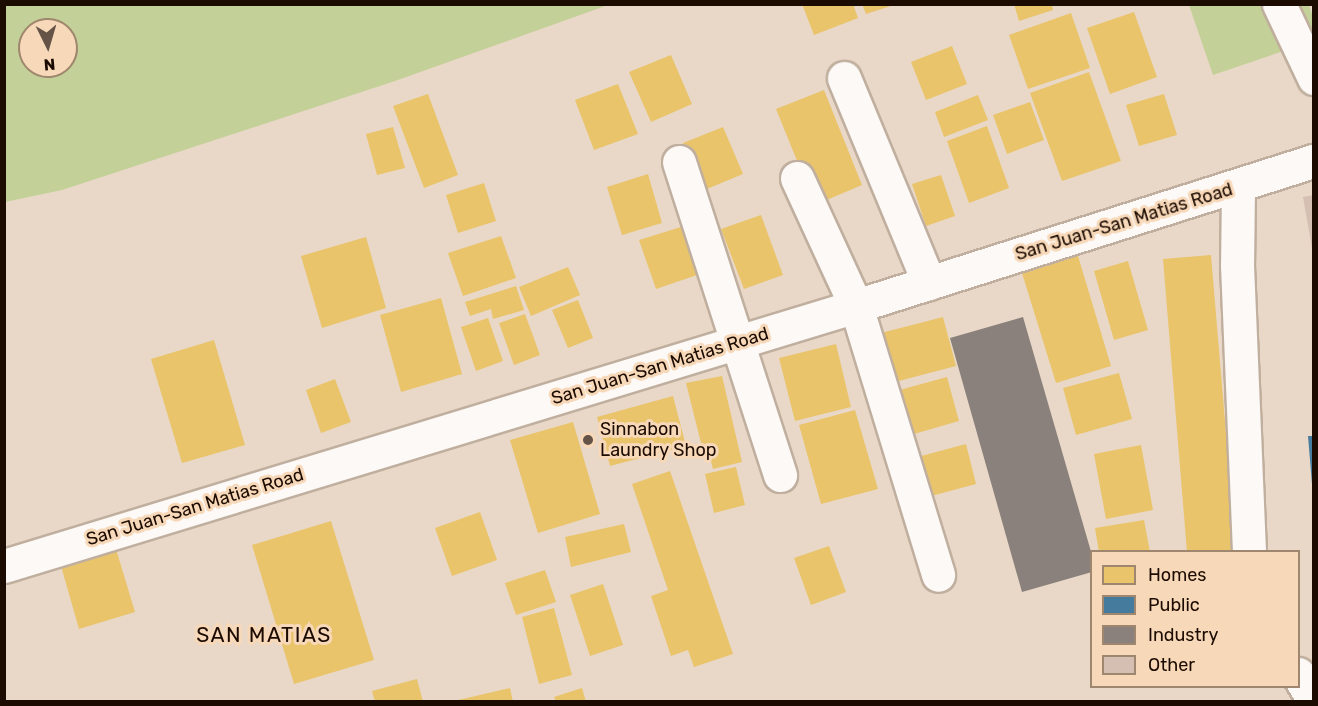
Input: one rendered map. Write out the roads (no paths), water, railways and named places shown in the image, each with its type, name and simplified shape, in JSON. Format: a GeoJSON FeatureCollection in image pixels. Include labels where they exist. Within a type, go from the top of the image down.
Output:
{"type":"FeatureCollection","features":[{"type":"Feature","properties":{"kind":"street"},"geometry":{"type":"LineString","coordinates":[[1279,4],[1314,78]]}},
{"type":"Feature","properties":{"kind":"street"},"geometry":{"type":"LineString","coordinates":[[844,78],[929,283]]}},
{"type":"Feature","properties":{"kind":"street","name":"San Juan-San Matias Road"},"geometry":{"type":"LineString","coordinates":[[4,566],[856,306],[1238,187],[1314,161]]}},
{"type":"Feature","properties":{"kind":"street"},"geometry":{"type":"LineString","coordinates":[[679,162],[780,475]]}},
{"type":"Feature","properties":{"kind":"street"},"geometry":{"type":"LineString","coordinates":[[797,178],[856,306],[938,575]]}},
{"type":"Feature","properties":{"kind":"street"},"geometry":{"type":"LineString","coordinates":[[1238,187],[1237,265],[1249,550]]}},
{"type":"Feature","properties":{"kind":"street"},"geometry":{"type":"LineString","coordinates":[[1300,676],[1314,701]]}},
{"type":"Feature","properties":{"kind":"place","name":"Sinnabon Laundry Shop"},"geometry":{"type":"Point","coordinates":[588,440]}},
{"type":"Feature","properties":{"kind":"district","name":"SAN MATIAS"},"geometry":{"type":"Point","coordinates":[264,635]}}]}
